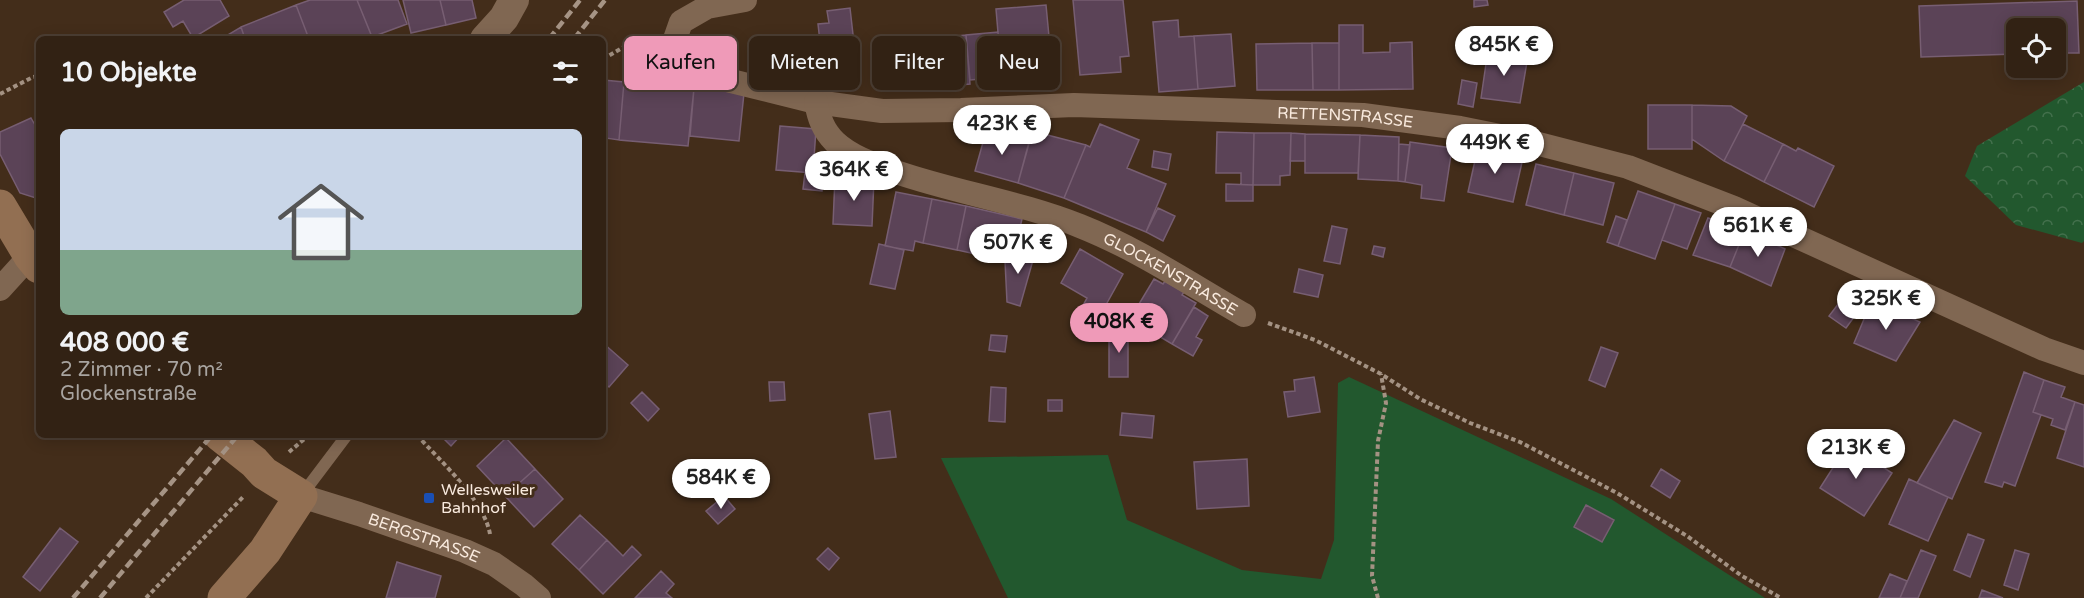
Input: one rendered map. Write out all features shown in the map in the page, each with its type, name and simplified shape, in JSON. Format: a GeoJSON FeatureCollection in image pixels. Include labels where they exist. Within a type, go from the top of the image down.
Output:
{"type":"FeatureCollection","features":[{"type":"Feature","properties":{"kind":"main road"},"geometry":{"type":"LineString","coordinates":[[0,206],[36,257]]}},
{"type":"Feature","properties":{"kind":"main road"},"geometry":{"type":"LineString","coordinates":[[223,438],[264,474],[301,496],[265,551],[224,598]]}},
{"type":"Feature","properties":{"kind":"street"},"geometry":{"type":"LineString","coordinates":[[488,36],[504,18],[514,0]]}},
{"type":"Feature","properties":{"kind":"street"},"geometry":{"type":"LineString","coordinates":[[676,36],[681,22],[707,7],[745,0]]}},
{"type":"Feature","properties":{"kind":"street","name":"RETTENSTRASSE"},"geometry":{"type":"LineString","coordinates":[[737,82],[816,102],[882,111],[1074,105],[1364,115],[1460,128],[1528,142],[1628,167],[1723,204],[2044,349],[2084,363]]}},
{"type":"Feature","properties":{"kind":"street","name":"GLOCKENSTRASSE"},"geometry":{"type":"LineString","coordinates":[[816,102],[820,123],[836,143],[864,161],[936,185],[1033,208],[1082,226],[1139,254],[1244,315]]}},
{"type":"Feature","properties":{"kind":"street"},"geometry":{"type":"LineString","coordinates":[[0,289],[36,257]]}},
{"type":"Feature","properties":{"kind":"street","name":"BERGSTRASSE"},"geometry":{"type":"LineString","coordinates":[[301,496],[431,538],[494,564],[539,598]]}},
{"type":"Feature","properties":{"kind":"lane"},"geometry":{"type":"LineString","coordinates":[[301,496],[345,438]]}},
{"type":"Feature","properties":{"kind":"path"},"geometry":{"type":"LineString","coordinates":[[606,57],[624,47]]}},
{"type":"Feature","properties":{"kind":"path"},"geometry":{"type":"LineString","coordinates":[[0,94],[36,76]]}},
{"type":"Feature","properties":{"kind":"path"},"geometry":{"type":"LineString","coordinates":[[1244,315],[1315,340],[1381,374],[1420,399],[1470,423],[1520,442],[1617,493],[1687,536],[1742,576],[1781,598]]}},
{"type":"Feature","properties":{"kind":"path"},"geometry":{"type":"LineString","coordinates":[[1378,598],[1372,576],[1378,441],[1386,403],[1381,374]]}},
{"type":"Feature","properties":{"kind":"path"},"geometry":{"type":"LineString","coordinates":[[146,598],[264,474],[306,438]]}},
{"type":"Feature","properties":{"kind":"path"},"geometry":{"type":"LineString","coordinates":[[420,438],[483,511],[489,526],[494,564]]}},
{"type":"Feature","properties":{"kind":"green space"},"geometry":{"type":"Polygon","coordinates":[[[2084,82],[2084,241],[2082,243],[2016,225],[1965,176],[1977,146],[2084,82]]]}},
{"type":"Feature","properties":{"kind":"green space"},"geometry":{"type":"Polygon","coordinates":[[[1349,377],[1611,499],[1765,598],[1008,598],[941,458],[1108,455],[1127,520],[1242,570],[1321,579],[1334,540],[1338,383],[1349,377]]]}},
{"type":"Feature","properties":{"kind":"building"},"geometry":{"type":"Polygon","coordinates":[[[184,0],[220,0],[229,16],[196,36],[192,36],[183,21],[173,27],[164,12],[184,0]]]}},
{"type":"Feature","properties":{"kind":"building"},"geometry":{"type":"Polygon","coordinates":[[[310,0],[357,0],[372,36],[308,36],[296,5],[310,0]]]}},
{"type":"Feature","properties":{"kind":"building"},"geometry":{"type":"Polygon","coordinates":[[[357,0],[398,0],[407,24],[372,36],[357,0]]]}},
{"type":"Feature","properties":{"kind":"building"},"geometry":{"type":"Polygon","coordinates":[[[403,0],[440,0],[446,25],[411,33],[403,0]]]}},
{"type":"Feature","properties":{"kind":"building"},"geometry":{"type":"Polygon","coordinates":[[[440,0],[472,0],[476,18],[446,25],[440,0]]]}},
{"type":"Feature","properties":{"kind":"building"},"geometry":{"type":"Polygon","coordinates":[[[1073,0],[1123,0],[1129,56],[1120,57],[1121,72],[1080,75],[1073,0]]]}},
{"type":"Feature","properties":{"kind":"building"},"geometry":{"type":"Polygon","coordinates":[[[1474,0],[1487,0],[1488,5],[1474,7],[1474,0]]]}},
{"type":"Feature","properties":{"kind":"building"},"geometry":{"type":"Polygon","coordinates":[[[2077,1],[2079,53],[2066,53],[2066,18],[2006,18],[2006,54],[1921,57],[1919,6],[2077,1]]]}},
{"type":"Feature","properties":{"kind":"building"},"geometry":{"type":"Polygon","coordinates":[[[296,5],[308,36],[244,36],[241,27],[296,5]]]}},
{"type":"Feature","properties":{"kind":"building"},"geometry":{"type":"Polygon","coordinates":[[[1046,5],[1049,36],[998,36],[996,9],[1046,5]]]}},
{"type":"Feature","properties":{"kind":"building"},"geometry":{"type":"Polygon","coordinates":[[[850,8],[853,36],[819,36],[818,24],[829,23],[827,11],[850,8]]]}},
{"type":"Feature","properties":{"kind":"building"},"geometry":{"type":"Polygon","coordinates":[[[1178,20],[1179,37],[1194,36],[1198,89],[1159,92],[1153,22],[1178,20]]]}},
{"type":"Feature","properties":{"kind":"building"},"geometry":{"type":"Polygon","coordinates":[[[1339,25],[1363,25],[1363,53],[1390,52],[1390,43],[1412,42],[1413,89],[1339,90],[1339,25]]]}},
{"type":"Feature","properties":{"kind":"building"},"geometry":{"type":"Polygon","coordinates":[[[241,27],[244,36],[226,36],[241,27]]]}},
{"type":"Feature","properties":{"kind":"building"},"geometry":{"type":"Polygon","coordinates":[[[998,32],[998,36],[977,36],[977,79],[970,80],[966,35],[998,32]]]}},
{"type":"Feature","properties":{"kind":"building"},"geometry":{"type":"Polygon","coordinates":[[[1231,34],[1235,86],[1198,89],[1194,36],[1231,34]]]}},
{"type":"Feature","properties":{"kind":"building"},"geometry":{"type":"Polygon","coordinates":[[[966,35],[970,84],[965,84],[965,36],[955,36],[966,35]]]}},
{"type":"Feature","properties":{"kind":"building"},"geometry":{"type":"Polygon","coordinates":[[[1312,43],[1313,90],[1257,90],[1256,44],[1312,43]]]}},
{"type":"Feature","properties":{"kind":"building"},"geometry":{"type":"Polygon","coordinates":[[[1312,43],[1339,43],[1339,90],[1313,90],[1312,43]]]}},
{"type":"Feature","properties":{"kind":"building"},"geometry":{"type":"Polygon","coordinates":[[[1488,50],[1528,56],[1520,103],[1481,98],[1488,50]]]}},
{"type":"Feature","properties":{"kind":"building"},"geometry":{"type":"Polygon","coordinates":[[[606,80],[624,82],[619,140],[606,138],[606,80]]]}},
{"type":"Feature","properties":{"kind":"building"},"geometry":{"type":"Polygon","coordinates":[[[1462,80],[1477,83],[1473,107],[1458,104],[1462,80]]]}},
{"type":"Feature","properties":{"kind":"building"},"geometry":{"type":"Polygon","coordinates":[[[624,82],[624,90],[694,90],[688,146],[619,140],[624,82]]]}},
{"type":"Feature","properties":{"kind":"building"},"geometry":{"type":"Polygon","coordinates":[[[694,90],[744,93],[739,141],[690,136],[694,90]]]}},
{"type":"Feature","properties":{"kind":"building"},"geometry":{"type":"Polygon","coordinates":[[[1648,105],[1692,105],[1692,149],[1648,149],[1648,105]]]}},
{"type":"Feature","properties":{"kind":"building"},"geometry":{"type":"Polygon","coordinates":[[[1692,105],[1731,106],[1747,116],[1724,161],[1692,139],[1692,105]]]}},
{"type":"Feature","properties":{"kind":"building"},"geometry":{"type":"Polygon","coordinates":[[[31,118],[36,127],[36,198],[20,193],[0,154],[0,132],[31,118]]]}},
{"type":"Feature","properties":{"kind":"building"},"geometry":{"type":"Polygon","coordinates":[[[1100,124],[1139,140],[1127,168],[1166,184],[1146,232],[1064,198],[1086,145],[1090,147],[1100,124]]]}},
{"type":"Feature","properties":{"kind":"building"},"geometry":{"type":"Polygon","coordinates":[[[1743,124],[1783,144],[1764,182],[1724,161],[1743,124]]]}},
{"type":"Feature","properties":{"kind":"building"},"geometry":{"type":"Polygon","coordinates":[[[780,126],[816,129],[813,173],[776,170],[780,126]]]}},
{"type":"Feature","properties":{"kind":"building"},"geometry":{"type":"Polygon","coordinates":[[[987,128],[1030,140],[1018,183],[975,171],[987,128]]]}},
{"type":"Feature","properties":{"kind":"building"},"geometry":{"type":"Polygon","coordinates":[[[1032,131],[1086,145],[1064,198],[1018,183],[1032,131]]]}},
{"type":"Feature","properties":{"kind":"building"},"geometry":{"type":"Polygon","coordinates":[[[1217,132],[1254,133],[1253,185],[1241,185],[1241,173],[1216,173],[1217,132]]]}},
{"type":"Feature","properties":{"kind":"building"},"geometry":{"type":"Polygon","coordinates":[[[1254,133],[1291,133],[1290,175],[1280,176],[1280,185],[1253,185],[1254,133]]]}},
{"type":"Feature","properties":{"kind":"building"},"geometry":{"type":"Polygon","coordinates":[[[1291,133],[1305,134],[1305,161],[1290,161],[1291,133]]]}},
{"type":"Feature","properties":{"kind":"building"},"geometry":{"type":"Polygon","coordinates":[[[1305,134],[1360,135],[1358,173],[1305,173],[1305,134]]]}},
{"type":"Feature","properties":{"kind":"building"},"geometry":{"type":"Polygon","coordinates":[[[1360,135],[1399,137],[1398,181],[1358,179],[1360,135]]]}},
{"type":"Feature","properties":{"kind":"building"},"geometry":{"type":"Polygon","coordinates":[[[1410,142],[1452,148],[1444,201],[1421,198],[1422,185],[1405,182],[1410,142]]]}},
{"type":"Feature","properties":{"kind":"building"},"geometry":{"type":"Polygon","coordinates":[[[1399,144],[1410,145],[1405,182],[1398,181],[1399,144]]]}},
{"type":"Feature","properties":{"kind":"building"},"geometry":{"type":"Polygon","coordinates":[[[1783,144],[1796,151],[1798,148],[1834,166],[1814,207],[1764,182],[1783,144]]]}},
{"type":"Feature","properties":{"kind":"building"},"geometry":{"type":"Polygon","coordinates":[[[1478,147],[1523,158],[1513,202],[1468,192],[1478,147]]]}},
{"type":"Feature","properties":{"kind":"building"},"geometry":{"type":"Polygon","coordinates":[[[1154,151],[1171,154],[1168,170],[1152,167],[1154,151]]]}},
{"type":"Feature","properties":{"kind":"building"},"geometry":{"type":"Polygon","coordinates":[[[813,164],[824,164],[822,191],[803,189],[805,173],[813,173],[813,164]]]}},
{"type":"Feature","properties":{"kind":"building"},"geometry":{"type":"Polygon","coordinates":[[[1536,164],[1574,173],[1564,215],[1526,205],[1536,164]]]}},
{"type":"Feature","properties":{"kind":"building"},"geometry":{"type":"Polygon","coordinates":[[[1574,173],[1614,183],[1603,225],[1564,215],[1574,173]]]}},
{"type":"Feature","properties":{"kind":"building"},"geometry":{"type":"Polygon","coordinates":[[[835,177],[874,179],[872,226],[833,224],[835,177]]]}},
{"type":"Feature","properties":{"kind":"building"},"geometry":{"type":"Polygon","coordinates":[[[1226,184],[1253,185],[1253,201],[1226,201],[1226,184]]]}},
{"type":"Feature","properties":{"kind":"building"},"geometry":{"type":"Polygon","coordinates":[[[1638,191],[1675,204],[1655,259],[1618,246],[1638,191]]]}},
{"type":"Feature","properties":{"kind":"building"},"geometry":{"type":"Polygon","coordinates":[[[896,192],[932,199],[923,243],[915,241],[913,251],[885,246],[896,192]]]}},
{"type":"Feature","properties":{"kind":"building"},"geometry":{"type":"Polygon","coordinates":[[[932,199],[966,206],[957,250],[923,243],[932,199]]]}},
{"type":"Feature","properties":{"kind":"building"},"geometry":{"type":"Polygon","coordinates":[[[1675,204],[1701,213],[1687,249],[1662,240],[1675,204]]]}},
{"type":"Feature","properties":{"kind":"building"},"geometry":{"type":"Polygon","coordinates":[[[966,206],[1022,219],[1012,262],[957,250],[966,206]]]}},
{"type":"Feature","properties":{"kind":"building"},"geometry":{"type":"Polygon","coordinates":[[[1158,208],[1175,216],[1163,241],[1146,232],[1158,208]]]}},
{"type":"Feature","properties":{"kind":"building"},"geometry":{"type":"Polygon","coordinates":[[[1616,216],[1627,220],[1618,246],[1607,242],[1616,216]]]}},
{"type":"Feature","properties":{"kind":"building"},"geometry":{"type":"Polygon","coordinates":[[[1708,218],[1745,230],[1730,267],[1693,255],[1708,218]]]}},
{"type":"Feature","properties":{"kind":"building"},"geometry":{"type":"Polygon","coordinates":[[[1332,226],[1347,229],[1340,264],[1324,261],[1332,226]]]}},
{"type":"Feature","properties":{"kind":"building"},"geometry":{"type":"Polygon","coordinates":[[[1745,230],[1785,249],[1771,286],[1730,267],[1745,230]]]}},
{"type":"Feature","properties":{"kind":"building"},"geometry":{"type":"Polygon","coordinates":[[[879,244],[904,250],[895,289],[870,284],[879,244]]]}},
{"type":"Feature","properties":{"kind":"building"},"geometry":{"type":"Polygon","coordinates":[[[1374,246],[1385,248],[1383,257],[1372,254],[1374,246]]]}},
{"type":"Feature","properties":{"kind":"building"},"geometry":{"type":"Polygon","coordinates":[[[1015,248],[1035,253],[1020,306],[1007,302],[1005,261],[1012,262],[1015,248]]]}},
{"type":"Feature","properties":{"kind":"building"},"geometry":{"type":"Polygon","coordinates":[[[1080,249],[1123,274],[1092,330],[1075,320],[1087,298],[1061,283],[1080,249]]]}},
{"type":"Feature","properties":{"kind":"building"},"geometry":{"type":"Polygon","coordinates":[[[1299,269],[1323,275],[1318,297],[1294,292],[1299,269]]]}},
{"type":"Feature","properties":{"kind":"building"},"geometry":{"type":"Polygon","coordinates":[[[1154,279],[1163,284],[1165,281],[1184,292],[1182,295],[1196,303],[1172,344],[1130,319],[1154,279]]]}},
{"type":"Feature","properties":{"kind":"building"},"geometry":{"type":"Polygon","coordinates":[[[1852,286],[1868,298],[1846,328],[1829,316],[1852,286]]]}},
{"type":"Feature","properties":{"kind":"building"},"geometry":{"type":"Polygon","coordinates":[[[1872,300],[1920,322],[1896,361],[1854,343],[1872,300]]]}},
{"type":"Feature","properties":{"kind":"building"},"geometry":{"type":"Polygon","coordinates":[[[1194,307],[1208,316],[1196,337],[1202,340],[1193,356],[1172,344],[1194,307]]]}},
{"type":"Feature","properties":{"kind":"building"},"geometry":{"type":"Polygon","coordinates":[[[1109,331],[1128,331],[1128,377],[1109,377],[1109,331]]]}},
{"type":"Feature","properties":{"kind":"building"},"geometry":{"type":"Polygon","coordinates":[[[991,335],[1007,336],[1005,352],[989,350],[991,335]]]}},
{"type":"Feature","properties":{"kind":"building"},"geometry":{"type":"Polygon","coordinates":[[[606,346],[628,365],[609,387],[606,384],[606,346]]]}},
{"type":"Feature","properties":{"kind":"building"},"geometry":{"type":"Polygon","coordinates":[[[1601,347],[1618,353],[1605,387],[1589,380],[1601,347]]]}},
{"type":"Feature","properties":{"kind":"building"},"geometry":{"type":"Polygon","coordinates":[[[2024,372],[2044,380],[2033,412],[2041,415],[2015,486],[2004,482],[2002,487],[1985,482],[2024,372]]]}},
{"type":"Feature","properties":{"kind":"building"},"geometry":{"type":"Polygon","coordinates":[[[1314,377],[1320,412],[1288,417],[1284,392],[1295,391],[1294,380],[1314,377]]]}},
{"type":"Feature","properties":{"kind":"building"},"geometry":{"type":"Polygon","coordinates":[[[2044,380],[2065,387],[2061,397],[2075,402],[2065,430],[2051,425],[2053,419],[2033,412],[2044,380]]]}},
{"type":"Feature","properties":{"kind":"building"},"geometry":{"type":"Polygon","coordinates":[[[769,382],[784,382],[785,400],[770,401],[769,382]]]}},
{"type":"Feature","properties":{"kind":"building"},"geometry":{"type":"Polygon","coordinates":[[[991,387],[1006,388],[1005,422],[989,421],[991,387]]]}},
{"type":"Feature","properties":{"kind":"building"},"geometry":{"type":"Polygon","coordinates":[[[642,392],[659,409],[648,421],[631,403],[642,392]]]}},
{"type":"Feature","properties":{"kind":"building"},"geometry":{"type":"Polygon","coordinates":[[[1048,400],[1062,400],[1062,411],[1048,411],[1048,400]]]}},
{"type":"Feature","properties":{"kind":"building"},"geometry":{"type":"Polygon","coordinates":[[[2075,402],[2084,405],[2084,467],[2057,458],[2075,402]]]}},
{"type":"Feature","properties":{"kind":"building"},"geometry":{"type":"Polygon","coordinates":[[[890,411],[896,457],[875,459],[869,414],[890,411]]]}},
{"type":"Feature","properties":{"kind":"building"},"geometry":{"type":"Polygon","coordinates":[[[1122,413],[1154,416],[1152,438],[1120,435],[1122,413]]]}},
{"type":"Feature","properties":{"kind":"building"},"geometry":{"type":"Polygon","coordinates":[[[1954,420],[1981,433],[1952,499],[1917,483],[1954,420]]]}},
{"type":"Feature","properties":{"kind":"building"},"geometry":{"type":"Polygon","coordinates":[[[443,438],[458,438],[451,446],[443,438]]]}},
{"type":"Feature","properties":{"kind":"building"},"geometry":{"type":"Polygon","coordinates":[[[506,438],[535,469],[505,496],[477,466],[506,438]]]}},
{"type":"Feature","properties":{"kind":"building"},"geometry":{"type":"Polygon","coordinates":[[[1848,444],[1892,473],[1864,516],[1820,488],[1848,444]]]}},
{"type":"Feature","properties":{"kind":"building"},"geometry":{"type":"Polygon","coordinates":[[[1247,459],[1249,506],[1197,509],[1194,462],[1247,459]]]}},
{"type":"Feature","properties":{"kind":"building"},"geometry":{"type":"Polygon","coordinates":[[[535,469],[563,499],[534,527],[505,496],[535,469]]]}},
{"type":"Feature","properties":{"kind":"building"},"geometry":{"type":"Polygon","coordinates":[[[1661,469],[1680,481],[1670,498],[1651,486],[1661,469]]]}},
{"type":"Feature","properties":{"kind":"building"},"geometry":{"type":"Polygon","coordinates":[[[1909,479],[1948,497],[1928,541],[1889,524],[1909,479]]]}},
{"type":"Feature","properties":{"kind":"building"},"geometry":{"type":"Polygon","coordinates":[[[724,496],[735,509],[718,524],[706,511],[724,496]]]}},
{"type":"Feature","properties":{"kind":"building"},"geometry":{"type":"Polygon","coordinates":[[[1586,505],[1614,520],[1602,542],[1574,527],[1586,505]]]}},
{"type":"Feature","properties":{"kind":"building"},"geometry":{"type":"Polygon","coordinates":[[[580,515],[607,540],[579,570],[552,544],[580,515]]]}},
{"type":"Feature","properties":{"kind":"building"},"geometry":{"type":"Polygon","coordinates":[[[60,528],[78,542],[40,591],[23,577],[60,528]]]}},
{"type":"Feature","properties":{"kind":"building"},"geometry":{"type":"Polygon","coordinates":[[[1968,534],[1984,540],[1970,577],[1954,570],[1968,534]]]}},
{"type":"Feature","properties":{"kind":"building"},"geometry":{"type":"Polygon","coordinates":[[[607,540],[623,556],[632,546],[641,555],[603,594],[579,570],[607,540]]]}},
{"type":"Feature","properties":{"kind":"building"},"geometry":{"type":"Polygon","coordinates":[[[828,548],[839,558],[829,570],[817,559],[828,548]]]}},
{"type":"Feature","properties":{"kind":"building"},"geometry":{"type":"Polygon","coordinates":[[[1921,550],[1936,556],[1918,598],[1900,598],[1921,550]]]}},
{"type":"Feature","properties":{"kind":"building"},"geometry":{"type":"Polygon","coordinates":[[[2015,550],[2029,554],[2018,590],[2004,585],[2015,550]]]}},
{"type":"Feature","properties":{"kind":"building"},"geometry":{"type":"Polygon","coordinates":[[[397,562],[441,576],[435,598],[386,598],[397,562]]]}},
{"type":"Feature","properties":{"kind":"building"},"geometry":{"type":"Polygon","coordinates":[[[661,571],[674,584],[666,593],[672,598],[635,598],[661,571]]]}},
{"type":"Feature","properties":{"kind":"building"},"geometry":{"type":"Polygon","coordinates":[[[1890,574],[1907,581],[1900,598],[1879,598],[1890,574]]]}},
{"type":"Feature","properties":{"kind":"building"},"geometry":{"type":"Polygon","coordinates":[[[1982,590],[2003,598],[1979,598],[1982,590]]]}},
{"type":"Feature","properties":{"kind":"railway"},"geometry":{"type":"LineString","coordinates":[[551,36],[580,0]]}},
{"type":"Feature","properties":{"kind":"railway"},"geometry":{"type":"LineString","coordinates":[[576,36],[605,0]]}},
{"type":"Feature","properties":{"kind":"railway"},"geometry":{"type":"LineString","coordinates":[[73,598],[209,438]]}},
{"type":"Feature","properties":{"kind":"railway"},"geometry":{"type":"LineString","coordinates":[[100,598],[235,438]]}},
{"type":"Feature","properties":{"kind":"place","name":"Wellesweiler Bahnhof"},"geometry":{"type":"Point","coordinates":[429,498]}}]}
